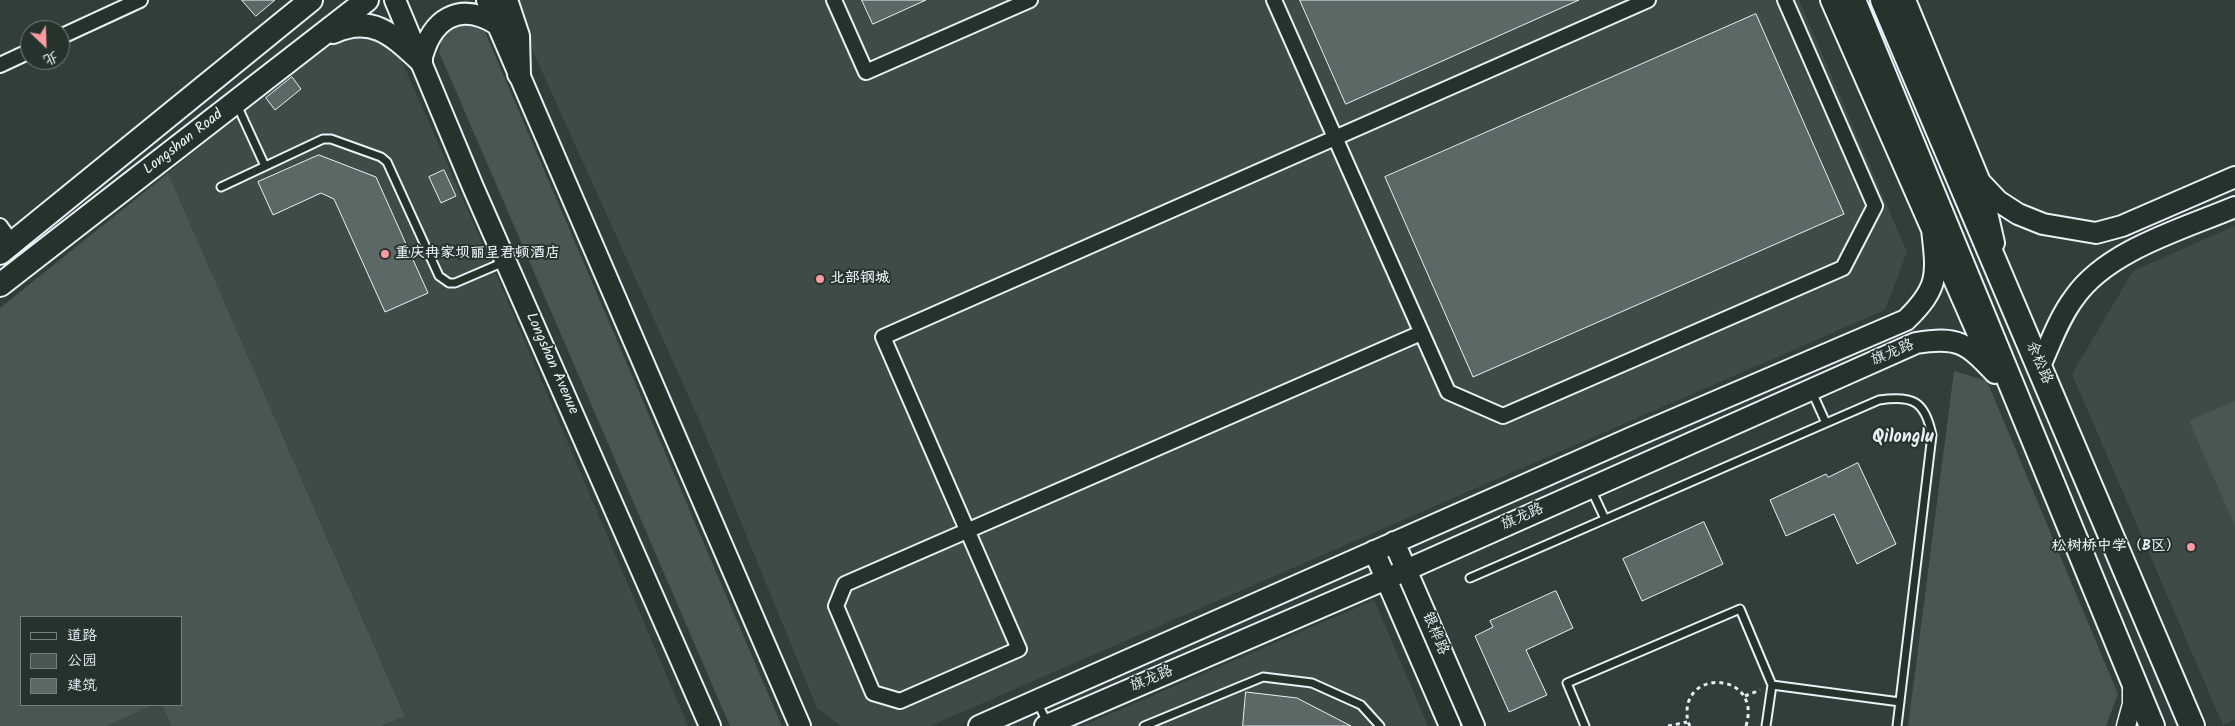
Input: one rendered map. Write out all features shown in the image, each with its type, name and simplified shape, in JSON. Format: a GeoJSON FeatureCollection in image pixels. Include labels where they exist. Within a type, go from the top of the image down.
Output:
{"type":"FeatureCollection","features":[{"type":"Feature","properties":{"kind":"highway","name":"余松路"},"geometry":{"type":"LineString","coordinates":[[1854,0],[2152,726]]}},
{"type":"Feature","properties":{"kind":"highway","name":"余松路"},"geometry":{"type":"LineString","coordinates":[[1883,0],[2192,726]]}},
{"type":"Feature","properties":{"kind":"main road","name":"Longshan Road"},"geometry":{"type":"LineString","coordinates":[[4,241],[311,0]]}},
{"type":"Feature","properties":{"kind":"main road","name":"Longshan Road"},"geometry":{"type":"LineString","coordinates":[[0,285],[367,0]]}},
{"type":"Feature","properties":{"kind":"main road","name":"Longshan Avenue"},"geometry":{"type":"LineString","coordinates":[[394,0],[710,726]]}},
{"type":"Feature","properties":{"kind":"main road"},"geometry":{"type":"LineString","coordinates":[[488,0],[800,726]]}},
{"type":"Feature","properties":{"kind":"main road"},"geometry":{"type":"LineString","coordinates":[[506,0],[518,36],[519,74]]}},
{"type":"Feature","properties":{"kind":"main road"},"geometry":{"type":"LineString","coordinates":[[1831,0],[1995,373],[2036,441]]}},
{"type":"Feature","properties":{"kind":"main road"},"geometry":{"type":"LineString","coordinates":[[1905,0],[1980,182],[2004,281]]}},
{"type":"Feature","properties":{"kind":"main road"},"geometry":{"type":"LineString","coordinates":[[318,38],[344,27],[358,24],[371,26],[385,31],[421,61],[431,33],[440,22],[453,15],[477,14],[498,25]]}},
{"type":"Feature","properties":{"kind":"main road"},"geometry":{"type":"LineString","coordinates":[[1980,182],[1998,201],[2018,214],[2043,224],[2096,232],[2122,226],[2235,178]]}},
{"type":"Feature","properties":{"kind":"main road"},"geometry":{"type":"LineString","coordinates":[[2040,366],[2073,298],[2097,272],[2133,250],[2235,206]]}},
{"type":"Feature","properties":{"kind":"main road"},"geometry":{"type":"LineString","coordinates":[[979,726],[1394,542],[1906,320],[1922,304],[1932,287],[1936,268],[1932,230]]}},
{"type":"Feature","properties":{"kind":"main road","name":"旗龙路"},"geometry":{"type":"LineString","coordinates":[[1047,726],[1386,579],[1916,343],[1938,339],[1958,342],[1975,351],[1995,373]]}},
{"type":"Feature","properties":{"kind":"main road","name":"银桦路"},"geometry":{"type":"LineString","coordinates":[[1394,542],[1474,726]]}},
{"type":"Feature","properties":{"kind":"main road","name":"银桦路"},"geometry":{"type":"LineString","coordinates":[[1374,551],[1450,726]]}},
{"type":"Feature","properties":{"kind":"street"},"geometry":{"type":"LineString","coordinates":[[70,32],[140,0]]}},
{"type":"Feature","properties":{"kind":"street"},"geometry":{"type":"LineString","coordinates":[[834,0],[866,72],[1030,0]]}},
{"type":"Feature","properties":{"kind":"street"},"geometry":{"type":"LineString","coordinates":[[1274,0],[1448,392],[1503,416],[1844,268],[1875,206],[1785,0]]}},
{"type":"Feature","properties":{"kind":"street"},"geometry":{"type":"LineString","coordinates":[[1421,333],[968,532],[845,584],[836,606],[873,693],[900,702],[1019,649],[968,532],[883,337],[1648,0]]}},
{"type":"Feature","properties":{"kind":"street"},"geometry":{"type":"LineString","coordinates":[[0,65],[20,56]]}},
{"type":"Feature","properties":{"kind":"street"},"geometry":{"type":"LineString","coordinates":[[2126,726],[2132,704],[2131,675]]}},
{"type":"Feature","properties":{"kind":"lane"},"geometry":{"type":"LineString","coordinates":[[236,102],[265,166]]}},
{"type":"Feature","properties":{"kind":"lane"},"geometry":{"type":"LineString","coordinates":[[221,186],[323,139],[331,139],[381,157],[387,162],[439,276],[443,280],[455,283],[506,261]]}},
{"type":"Feature","properties":{"kind":"lane"},"geometry":{"type":"LineString","coordinates":[[1811,389],[1826,423]]}},
{"type":"Feature","properties":{"kind":"lane"},"geometry":{"type":"LineString","coordinates":[[1470,578],[1879,400],[1901,397],[1917,402],[1928,416],[1932,435],[1897,726]]}},
{"type":"Feature","properties":{"kind":"lane"},"geometry":{"type":"LineString","coordinates":[[1591,488],[1605,519]]}},
{"type":"Feature","properties":{"kind":"lane"},"geometry":{"type":"LineString","coordinates":[[1585,726],[1567,683],[1740,609],[1772,684],[1766,726]]}},
{"type":"Feature","properties":{"kind":"lane"},"geometry":{"type":"LineString","coordinates":[[1144,726],[1264,677],[1312,683],[1361,705],[1380,726]]}},
{"type":"Feature","properties":{"kind":"lane"},"geometry":{"type":"LineString","coordinates":[[1772,684],[1900,702]]}},
{"type":"Feature","properties":{"kind":"lane"},"geometry":{"type":"LineString","coordinates":[[1036,701],[1047,726]]}},
{"type":"Feature","properties":{"kind":"path"},"geometry":{"type":"LineString","coordinates":[[1690,726],[1687,722],[1687,704],[1697,689],[1714,681],[1732,684],[1745,696],[1750,713],[1746,726]]}},
{"type":"Feature","properties":{"kind":"path"},"geometry":{"type":"LineString","coordinates":[[1668,726],[1687,722]]}},
{"type":"Feature","properties":{"kind":"shaded area"},"geometry":{"type":"Polygon","coordinates":[[[512,0],[1799,0],[1907,252],[1885,310],[930,726],[841,726],[817,708],[698,417],[517,16],[512,0]]]}},
{"type":"Feature","properties":{"kind":"shaded area"},"geometry":{"type":"Polygon","coordinates":[[[363,32],[396,51],[403,64],[499,281],[688,726],[381,726],[405,715],[168,173],[333,39],[363,32]]]}},
{"type":"Feature","properties":{"kind":"shaded area","name":"松树桥中学（B区）"},"geometry":{"type":"Polygon","coordinates":[[[2235,226],[2235,719],[2223,725],[2072,374],[2133,271],[2235,226]]]}},
{"type":"Feature","properties":{"kind":"shaded area"},"geometry":{"type":"Polygon","coordinates":[[[1374,600],[1428,726],[1082,726],[1374,600]]]}},
{"type":"Feature","properties":{"kind":"shaded area"},"geometry":{"type":"Polygon","coordinates":[[[151,706],[162,706],[171,726],[107,726],[151,706]]]}},
{"type":"Feature","properties":{"kind":"green space"},"geometry":{"type":"Polygon","coordinates":[[[467,23],[485,32],[782,726],[730,726],[439,52],[443,33],[467,23]]]}},
{"type":"Feature","properties":{"kind":"green space"},"geometry":{"type":"Polygon","coordinates":[[[168,173],[405,716],[381,726],[171,726],[162,706],[182,706],[182,616],[20,616],[20,706],[151,706],[107,726],[0,726],[0,308],[168,173]]]}},
{"type":"Feature","properties":{"kind":"green space"},"geometry":{"type":"Polygon","coordinates":[[[1954,371],[1987,381],[2118,694],[2106,726],[1908,726],[1954,371]]]}},
{"type":"Feature","properties":{"kind":"green space"},"geometry":{"type":"Polygon","coordinates":[[[2235,401],[2235,526],[2189,421],[2235,401]]]}},
{"type":"Feature","properties":{"kind":"building"},"geometry":{"type":"Polygon","coordinates":[[[242,0],[275,0],[256,16],[242,0]]]}},
{"type":"Feature","properties":{"kind":"building"},"geometry":{"type":"Polygon","coordinates":[[[862,0],[926,0],[873,24],[862,0]]]}},
{"type":"Feature","properties":{"kind":"building"},"geometry":{"type":"Polygon","coordinates":[[[1300,0],[1579,0],[1346,104],[1300,0]]]}},
{"type":"Feature","properties":{"kind":"building"},"geometry":{"type":"Polygon","coordinates":[[[1756,14],[1844,214],[1473,377],[1385,177],[1756,14]]]}},
{"type":"Feature","properties":{"kind":"building"},"geometry":{"type":"Polygon","coordinates":[[[292,77],[301,89],[275,110],[266,98],[292,77]]]}},
{"type":"Feature","properties":{"kind":"building","name":"重庆冉家坝丽呈君顿酒店"},"geometry":{"type":"Polygon","coordinates":[[[319,155],[376,177],[428,293],[385,312],[334,199],[321,193],[273,215],[258,182],[319,155]]]}},
{"type":"Feature","properties":{"kind":"building"},"geometry":{"type":"Polygon","coordinates":[[[444,170],[456,196],[441,203],[429,177],[444,170]]]}},
{"type":"Feature","properties":{"kind":"building"},"geometry":{"type":"Polygon","coordinates":[[[1858,463],[1896,544],[1857,564],[1834,514],[1786,536],[1770,500],[1826,474],[1828,477],[1858,463]]]}},
{"type":"Feature","properties":{"kind":"building"},"geometry":{"type":"Polygon","coordinates":[[[1704,522],[1723,564],[1642,601],[1623,559],[1704,522]]]}},
{"type":"Feature","properties":{"kind":"building"},"geometry":{"type":"Polygon","coordinates":[[[1556,591],[1573,628],[1526,650],[1547,695],[1509,712],[1475,636],[1493,627],[1490,621],[1556,591]]]}},
{"type":"Feature","properties":{"kind":"building"},"geometry":{"type":"Polygon","coordinates":[[[1246,692],[1297,698],[1351,726],[1243,726],[1246,692]]]}},
{"type":"Feature","properties":{"kind":"place","name":"重庆冉家坝丽呈君顿酒店"},"geometry":{"type":"Point","coordinates":[385,254]}},
{"type":"Feature","properties":{"kind":"place","name":"北部钢城"},"geometry":{"type":"Point","coordinates":[820,279]}},
{"type":"Feature","properties":{"kind":"place","name":"松树桥中学（B区）"},"geometry":{"type":"Point","coordinates":[2191,547]}},
{"type":"Feature","properties":{"kind":"district","name":"Qilonglu"},"geometry":{"type":"Point","coordinates":[1903,439]}}]}
